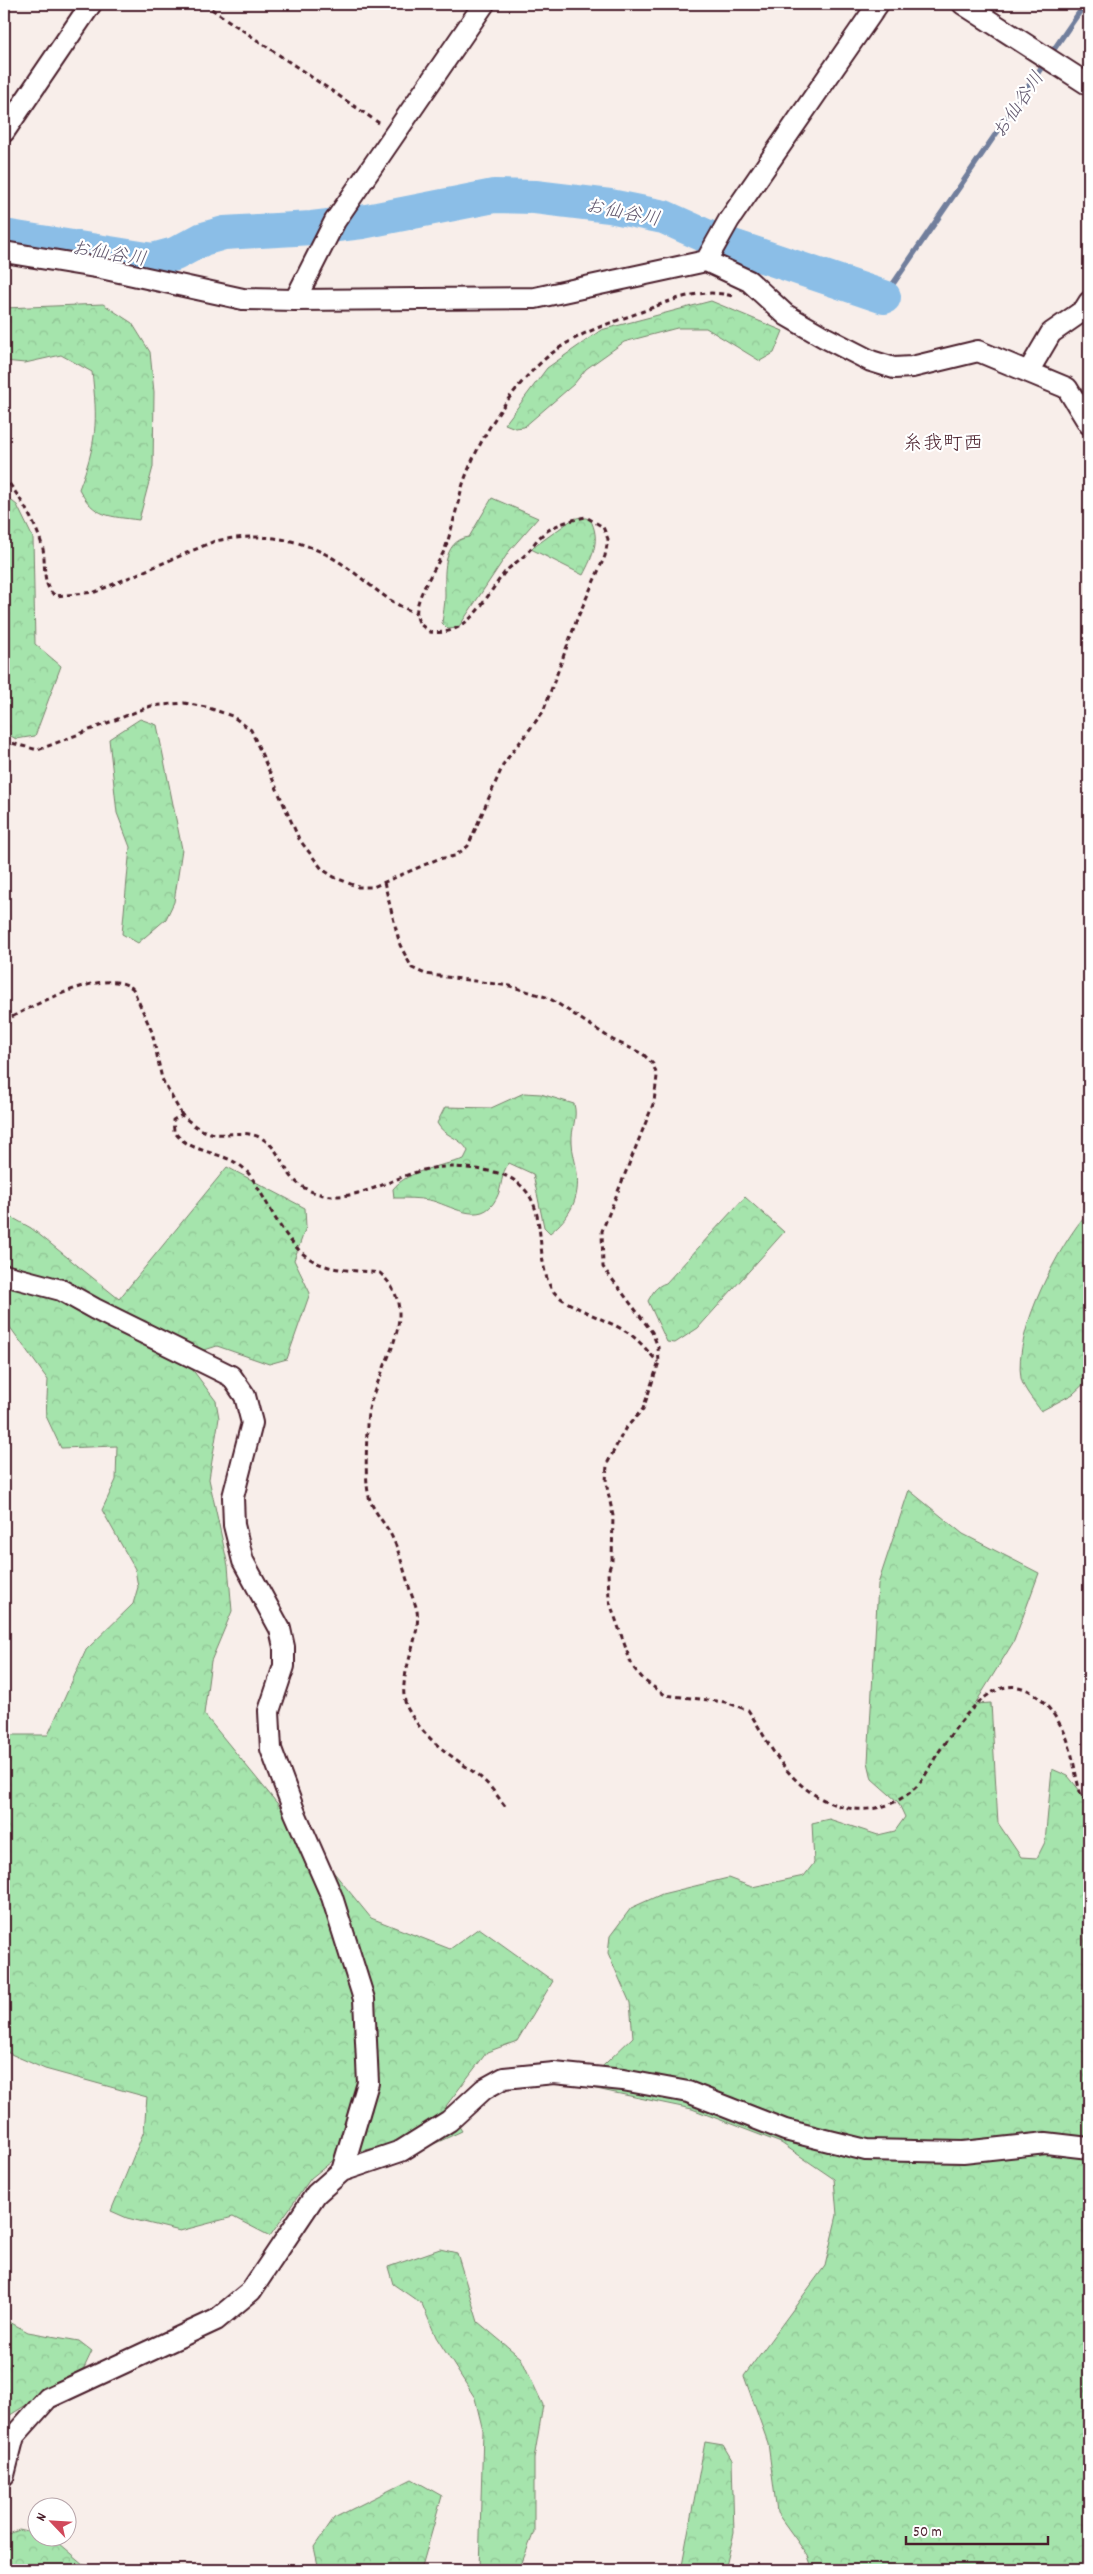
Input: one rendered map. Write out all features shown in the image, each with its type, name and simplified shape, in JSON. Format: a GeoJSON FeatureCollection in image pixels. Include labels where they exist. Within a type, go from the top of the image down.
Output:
{"type":"FeatureCollection","features":[{"type":"Feature","properties":{"kind":"street"},"geometry":{"type":"LineString","coordinates":[[4,132],[91,4]]}},
{"type":"Feature","properties":{"kind":"street"},"geometry":{"type":"LineString","coordinates":[[295,300],[335,221],[484,4]]}},
{"type":"Feature","properties":{"kind":"street"},"geometry":{"type":"LineString","coordinates":[[706,261],[729,220],[878,4]]}},
{"type":"Feature","properties":{"kind":"street"},"geometry":{"type":"LineString","coordinates":[[963,4],[1089,85]]}},
{"type":"Feature","properties":{"kind":"street"},"geometry":{"type":"LineString","coordinates":[[4,252],[119,272],[243,299],[295,300],[535,298],[706,261],[749,281],[786,315],[872,361],[894,368],[912,367],[978,351],[1067,388],[1089,424]]}},
{"type":"Feature","properties":{"kind":"street"},"geometry":{"type":"LineString","coordinates":[[1028,372],[1051,333],[1084,310],[1089,302]]}},
{"type":"Feature","properties":{"kind":"street"},"geometry":{"type":"LineString","coordinates":[[4,1274],[61,1290],[95,1309],[231,1376],[245,1396],[252,1423],[233,1497],[234,1525],[243,1561],[280,1629],[284,1647],[284,1666],[270,1711],[271,1749],[295,1813],[332,1897],[364,1998],[368,2083],[342,2171]]}},
{"type":"Feature","properties":{"kind":"street"},"geometry":{"type":"LineString","coordinates":[[4,2475],[14,2436],[48,2398],[216,2320],[251,2291],[316,2194],[342,2171],[401,2152],[449,2121],[484,2089],[504,2078],[554,2073],[624,2080],[688,2092],[785,2130],[866,2150],[963,2152],[1046,2144],[1089,2148]]}},
{"type":"Feature","properties":{"kind":"path"},"geometry":{"type":"LineString","coordinates":[[204,4],[395,133]]}},
{"type":"Feature","properties":{"kind":"path"},"geometry":{"type":"LineString","coordinates":[[4,742],[38,750],[151,706],[184,703],[206,707],[232,716],[251,730],[298,839],[322,869],[334,878],[358,887],[373,887],[438,859],[455,856],[468,846],[504,763],[543,712],[577,619],[605,556],[608,539],[603,527],[586,517],[554,527],[541,535],[527,553],[506,570],[472,618],[461,627],[447,632],[430,632],[420,624],[416,613],[423,589],[437,567],[446,547],[464,484],[476,451],[521,383],[550,355],[568,342],[601,327],[674,300],[716,292],[738,298]]}},
{"type":"Feature","properties":{"kind":"path"},"geometry":{"type":"LineString","coordinates":[[4,476],[27,513],[42,543],[48,587],[56,596],[94,592],[215,541],[232,538],[275,538],[291,539],[323,551],[398,606],[416,613]]}},
{"type":"Feature","properties":{"kind":"path"},"geometry":{"type":"LineString","coordinates":[[384,882],[400,946],[412,968],[435,976],[510,986],[548,998],[613,1040],[643,1054],[653,1064],[657,1082],[654,1102],[608,1212],[602,1231],[601,1248],[603,1267],[652,1332],[658,1347],[659,1362],[643,1409],[626,1429],[607,1464],[606,1482],[614,1516],[612,1561],[608,1572],[609,1600],[632,1666],[644,1682],[664,1696],[725,1702],[748,1710],[775,1757],[798,1782],[840,1808],[858,1810],[882,1808],[905,1796],[916,1787],[955,1731],[988,1694],[1006,1686],[1022,1686],[1046,1706],[1062,1727],[1081,1795],[1089,1804]]}},
{"type":"Feature","properties":{"kind":"path"},"geometry":{"type":"LineString","coordinates":[[4,1021],[48,999],[84,987],[114,980],[128,985],[133,990],[152,1032],[162,1079],[182,1115],[208,1133],[252,1134],[269,1142],[290,1177],[302,1188],[318,1194],[335,1196],[356,1192],[433,1168],[474,1169],[505,1175],[527,1191],[536,1206],[544,1271],[552,1290],[573,1306],[603,1318],[628,1332],[659,1362]]}},
{"type":"Feature","properties":{"kind":"path"},"geometry":{"type":"LineString","coordinates":[[182,1115],[173,1120],[174,1131],[177,1136],[188,1144],[237,1163],[250,1174],[289,1236],[299,1250],[312,1261],[329,1267],[380,1273],[396,1291],[400,1313],[395,1340],[375,1390],[367,1422],[366,1487],[370,1502],[393,1538],[417,1611],[417,1632],[410,1655],[405,1693],[408,1710],[440,1750],[482,1779],[506,1806]]}},
{"type":"Feature","properties":{"kind":"green space"},"geometry":{"type":"Polygon","coordinates":[[[711,301],[783,331],[774,353],[760,361],[706,328],[677,328],[624,342],[586,369],[574,384],[524,427],[515,428],[505,424],[547,368],[601,330],[711,301]]]}},
{"type":"Feature","properties":{"kind":"green space"},"geometry":{"type":"Polygon","coordinates":[[[103,304],[132,323],[150,352],[154,392],[153,467],[139,520],[104,514],[91,506],[79,489],[93,445],[95,432],[92,372],[61,355],[25,363],[4,361],[4,308],[103,304]]]}},
{"type":"Feature","properties":{"kind":"green space"},"geometry":{"type":"Polygon","coordinates":[[[4,495],[17,505],[33,538],[35,644],[61,666],[35,736],[16,739],[4,732],[4,495]]]}},
{"type":"Feature","properties":{"kind":"green space"},"geometry":{"type":"Polygon","coordinates":[[[492,498],[538,518],[510,550],[458,628],[448,629],[442,623],[446,560],[453,545],[469,537],[492,498]]]}},
{"type":"Feature","properties":{"kind":"green space"},"geometry":{"type":"Polygon","coordinates":[[[581,517],[590,519],[595,534],[593,554],[583,575],[531,549],[573,519],[581,517]]]}},
{"type":"Feature","properties":{"kind":"green space"},"geometry":{"type":"Polygon","coordinates":[[[140,719],[157,725],[182,849],[174,902],[166,919],[138,943],[122,934],[130,847],[117,813],[109,739],[140,719]]]}},
{"type":"Feature","properties":{"kind":"green space"},"geometry":{"type":"Polygon","coordinates":[[[524,1093],[541,1094],[574,1104],[575,1109],[572,1142],[578,1182],[577,1191],[568,1214],[550,1233],[544,1227],[533,1174],[509,1163],[504,1172],[496,1199],[490,1208],[482,1212],[464,1212],[429,1200],[394,1198],[393,1189],[407,1177],[464,1159],[468,1151],[465,1146],[440,1128],[437,1123],[445,1107],[491,1108],[524,1093]]]}},
{"type":"Feature","properties":{"kind":"green space"},"geometry":{"type":"Polygon","coordinates":[[[227,1167],[305,1208],[306,1227],[294,1260],[310,1293],[287,1359],[269,1364],[217,1346],[183,1357],[216,1401],[219,1418],[209,1479],[228,1566],[232,1611],[211,1661],[204,1714],[371,1918],[450,1949],[479,1928],[553,1981],[517,2041],[487,2052],[446,2106],[462,2131],[412,2154],[375,2148],[340,2155],[311,2178],[270,2236],[233,2217],[180,2231],[127,2218],[111,2211],[144,2131],[147,2097],[45,2069],[4,2051],[4,1735],[48,1735],[86,1650],[133,1604],[138,1587],[135,1569],[102,1510],[116,1480],[117,1446],[61,1448],[46,1416],[48,1380],[4,1321],[4,1213],[31,1228],[119,1299],[227,1167]]]}},
{"type":"Feature","properties":{"kind":"green space"},"geometry":{"type":"Polygon","coordinates":[[[745,1197],[784,1232],[698,1328],[675,1343],[667,1342],[648,1301],[655,1290],[666,1283],[745,1197]]]}},
{"type":"Feature","properties":{"kind":"green space"},"geometry":{"type":"Polygon","coordinates":[[[1089,1211],[1089,1379],[1073,1394],[1041,1411],[1027,1391],[1021,1378],[1020,1359],[1024,1338],[1031,1314],[1052,1266],[1077,1226],[1089,1211]]]}},
{"type":"Feature","properties":{"kind":"green space"},"geometry":{"type":"Polygon","coordinates":[[[909,1490],[963,1534],[1039,1573],[1014,1641],[975,1704],[991,1703],[998,1823],[1021,1857],[1037,1858],[1045,1842],[1052,1769],[1068,1776],[1089,1802],[1089,1914],[1083,1921],[1089,2003],[1089,2570],[813,2570],[808,2556],[777,2513],[768,2443],[744,2376],[825,2266],[837,2215],[834,2179],[781,2143],[692,2109],[582,2086],[633,2037],[630,2003],[608,1953],[610,1936],[631,1908],[662,1894],[728,1878],[752,1887],[804,1876],[814,1863],[812,1823],[829,1819],[878,1835],[895,1831],[905,1817],[898,1802],[872,1779],[868,1762],[878,1584],[909,1490]]]}},
{"type":"Feature","properties":{"kind":"green space"},"geometry":{"type":"Polygon","coordinates":[[[440,2249],[457,2253],[478,2322],[521,2358],[543,2405],[534,2459],[534,2532],[519,2570],[479,2570],[483,2431],[475,2398],[436,2337],[422,2304],[393,2284],[388,2267],[440,2249]]]}},
{"type":"Feature","properties":{"kind":"green space"},"geometry":{"type":"Polygon","coordinates":[[[4,2319],[28,2332],[79,2341],[92,2351],[84,2368],[4,2419],[4,2319]]]}},
{"type":"Feature","properties":{"kind":"green space"},"geometry":{"type":"Polygon","coordinates":[[[705,2442],[723,2445],[732,2460],[734,2533],[725,2570],[681,2570],[705,2442]]]}},
{"type":"Feature","properties":{"kind":"green space"},"geometry":{"type":"Polygon","coordinates":[[[412,2479],[442,2496],[421,2570],[319,2570],[314,2547],[334,2518],[412,2479]]]}},
{"type":"Feature","properties":{"kind":"green space"},"geometry":{"type":"Polygon","coordinates":[[[19,2530],[28,2532],[28,2546],[62,2546],[91,2570],[4,2570],[4,2536],[19,2530]]]}},
{"type":"Feature","properties":{"kind":"waterway","name":"お仙谷川"},"geometry":{"type":"LineString","coordinates":[[884,297],[1085,4]]}},
{"type":"Feature","properties":{"kind":"waterway","name":"お仙谷川"},"geometry":{"type":"LineString","coordinates":[[4,236],[153,260],[175,254],[203,239],[224,233],[312,228],[362,222],[494,196],[535,197],[610,206],[664,217],[715,240],[884,297]]}},
{"type":"Feature","properties":{"kind":"district","name":"糸我町西"},"geometry":{"type":"Point","coordinates":[943,442]}}]}
